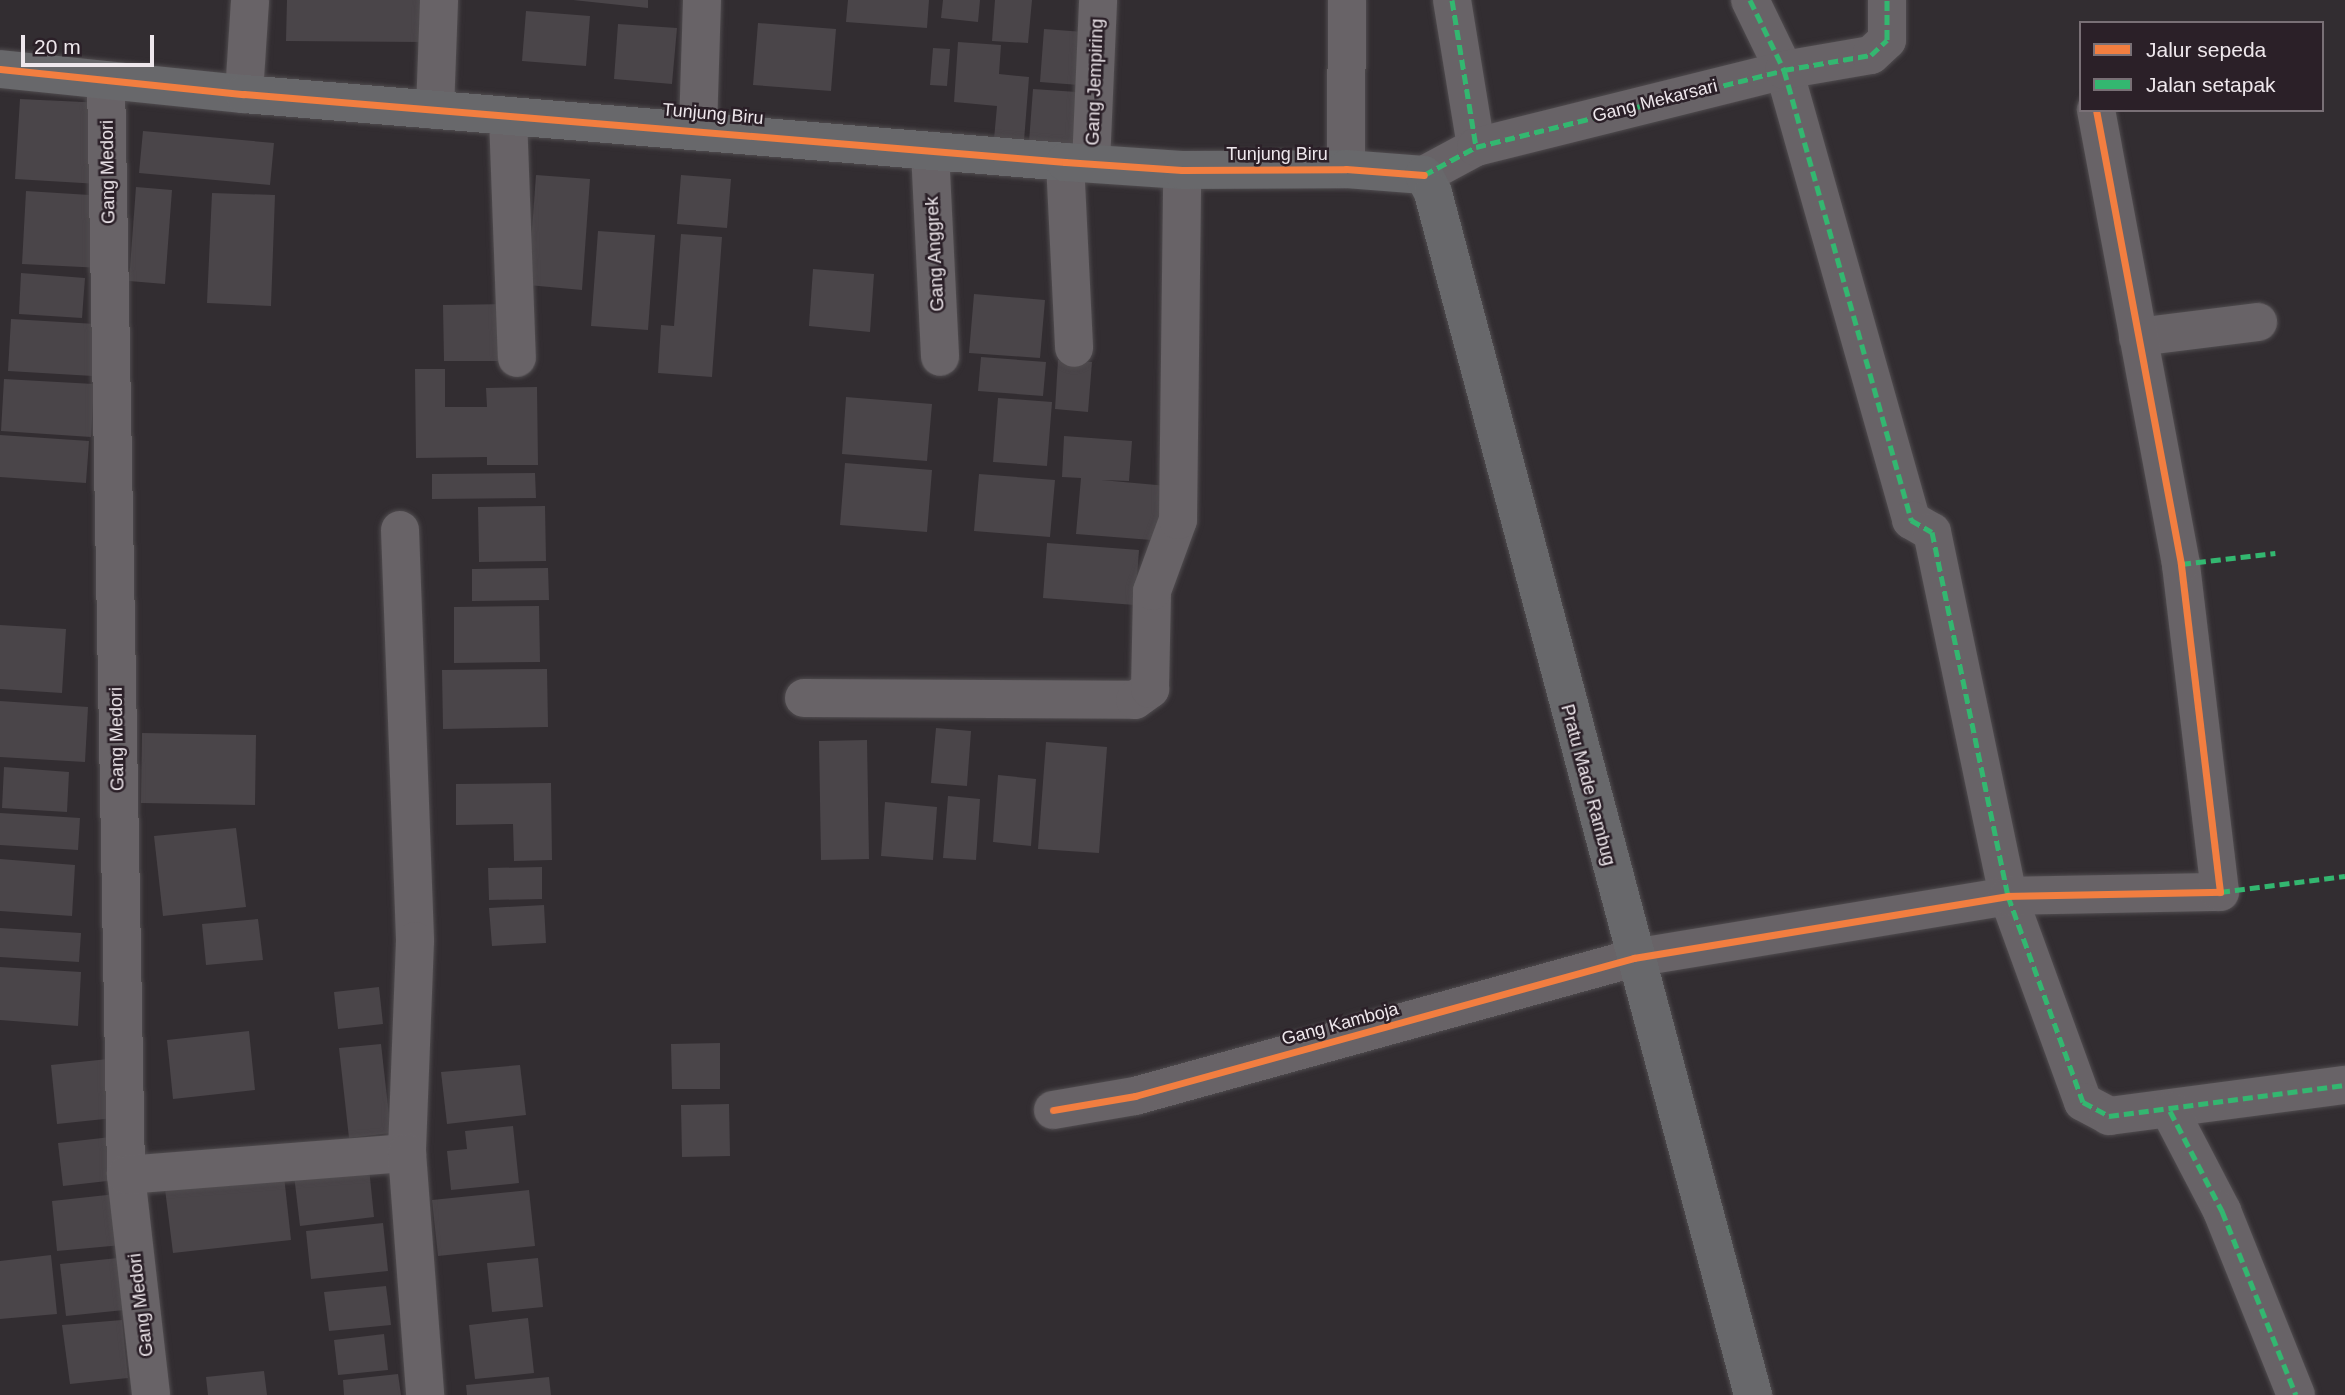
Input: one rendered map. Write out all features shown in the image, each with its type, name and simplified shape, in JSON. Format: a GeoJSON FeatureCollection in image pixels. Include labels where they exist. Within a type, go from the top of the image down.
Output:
{"type":"FeatureCollection","features":[{"type":"Feature","properties":{"kind":"street"},"geometry":{"type":"LineString","coordinates":[[244,94],[250,0]]}},
{"type":"Feature","properties":{"kind":"street"},"geometry":{"type":"LineString","coordinates":[[435,110],[439,0]]}},
{"type":"Feature","properties":{"kind":"street"},"geometry":{"type":"LineString","coordinates":[[698,128],[702,0]]}},
{"type":"Feature","properties":{"kind":"street","name":"Gang Jempiring"},"geometry":{"type":"LineString","coordinates":[[1074,348],[1078,163],[1098,0]]}},
{"type":"Feature","properties":{"kind":"street"},"geometry":{"type":"LineString","coordinates":[[1346,0],[1346,169]]}},
{"type":"Feature","properties":{"kind":"street"},"geometry":{"type":"LineString","coordinates":[[1452,0],[1476,147]]}},
{"type":"Feature","properties":{"kind":"street"},"geometry":{"type":"LineString","coordinates":[[1749,0],[1784,70],[1911,520],[1932,532],[2008,896],[2083,1102],[2109,1116],[2169,1111],[2345,1085]]}},
{"type":"Feature","properties":{"kind":"street","name":"Gang Mekarsari"},"geometry":{"type":"LineString","coordinates":[[1424,175],[1476,147],[1784,70],[1871,54],[1887,40],[1887,0]]}},
{"type":"Feature","properties":{"kind":"street","name":"Tunjung Biru"},"geometry":{"type":"LineString","coordinates":[[0,69],[244,94],[508,117],[698,128],[1078,163],[1182,170],[1346,169],[1424,175]]}},
{"type":"Feature","properties":{"kind":"street","name":"Gang Medori"},"geometry":{"type":"LineString","coordinates":[[106,81],[126,1175],[151,1395]]}},
{"type":"Feature","properties":{"kind":"street"},"geometry":{"type":"LineString","coordinates":[[2096,112],[2138,337],[2258,322]]}},
{"type":"Feature","properties":{"kind":"street"},"geometry":{"type":"LineString","coordinates":[[508,117],[517,358]]}},
{"type":"Feature","properties":{"kind":"street","name":"Gang Anggrek"},"geometry":{"type":"LineString","coordinates":[[930,151],[940,356]]}},
{"type":"Feature","properties":{"kind":"street"},"geometry":{"type":"LineString","coordinates":[[804,698],[1135,700],[1150,689],[1152,591],[1178,520],[1182,170]]}},
{"type":"Feature","properties":{"kind":"street","name":"Pratu Made Rambug"},"geometry":{"type":"LineString","coordinates":[[1424,175],[1433,193],[1634,958],[1753,1395]]}},
{"type":"Feature","properties":{"kind":"street","name":"Gang Kamboja"},"geometry":{"type":"LineString","coordinates":[[1053,1111],[1135,1096],[1634,958],[2008,896],[2220,892],[2181,564],[2138,337]]}},
{"type":"Feature","properties":{"kind":"street"},"geometry":{"type":"LineString","coordinates":[[400,530],[415,941],[407,1153],[425,1395]]}},
{"type":"Feature","properties":{"kind":"street"},"geometry":{"type":"LineString","coordinates":[[2169,1111],[2222,1211],[2295,1395]]}},
{"type":"Feature","properties":{"kind":"street"},"geometry":{"type":"LineString","coordinates":[[126,1175],[407,1153]]}},
{"type":"Feature","properties":{"kind":"building"},"geometry":{"type":"Polygon","coordinates":[[[287,0],[421,0],[421,42],[286,41],[287,0]]]}},
{"type":"Feature","properties":{"kind":"building"},"geometry":{"type":"Polygon","coordinates":[[[573,0],[648,0],[648,8],[573,0]]]}},
{"type":"Feature","properties":{"kind":"building"},"geometry":{"type":"Polygon","coordinates":[[[848,0],[929,0],[927,28],[846,22],[848,0]]]}},
{"type":"Feature","properties":{"kind":"building"},"geometry":{"type":"Polygon","coordinates":[[[943,0],[980,0],[978,22],[941,18],[943,0]]]}},
{"type":"Feature","properties":{"kind":"building"},"geometry":{"type":"Polygon","coordinates":[[[995,0],[1032,0],[1028,43],[992,41],[995,0]]]}},
{"type":"Feature","properties":{"kind":"building"},"geometry":{"type":"Polygon","coordinates":[[[526,11],[590,16],[586,66],[522,61],[526,11]]]}},
{"type":"Feature","properties":{"kind":"building"},"geometry":{"type":"Polygon","coordinates":[[[758,23],[836,29],[831,91],[753,85],[758,23]]]}},
{"type":"Feature","properties":{"kind":"building"},"geometry":{"type":"Polygon","coordinates":[[[618,24],[677,28],[672,84],[614,79],[618,24]]]}},
{"type":"Feature","properties":{"kind":"building"},"geometry":{"type":"Polygon","coordinates":[[[1044,29],[1084,32],[1079,85],[1040,82],[1044,29]]]}},
{"type":"Feature","properties":{"kind":"building"},"geometry":{"type":"Polygon","coordinates":[[[958,42],[1001,45],[999,74],[1029,77],[1024,141],[994,139],[997,106],[954,102],[958,42]]]}},
{"type":"Feature","properties":{"kind":"building"},"geometry":{"type":"Polygon","coordinates":[[[933,48],[950,49],[947,86],[930,85],[933,48]]]}},
{"type":"Feature","properties":{"kind":"building"},"geometry":{"type":"Polygon","coordinates":[[[1033,89],[1077,92],[1073,146],[1029,142],[1033,89]]]}},
{"type":"Feature","properties":{"kind":"building"},"geometry":{"type":"Polygon","coordinates":[[[20,99],[104,103],[99,184],[15,179],[20,99]]]}},
{"type":"Feature","properties":{"kind":"building"},"geometry":{"type":"Polygon","coordinates":[[[143,131],[274,143],[270,185],[139,173],[143,131]]]}},
{"type":"Feature","properties":{"kind":"building"},"geometry":{"type":"Polygon","coordinates":[[[536,175],[590,179],[582,290],[528,285],[536,175]]]}},
{"type":"Feature","properties":{"kind":"building"},"geometry":{"type":"Polygon","coordinates":[[[681,175],[731,179],[727,228],[677,224],[681,175]]]}},
{"type":"Feature","properties":{"kind":"building"},"geometry":{"type":"Polygon","coordinates":[[[136,187],[172,190],[165,284],[129,281],[136,187]]]}},
{"type":"Feature","properties":{"kind":"building"},"geometry":{"type":"Polygon","coordinates":[[[26,191],[106,196],[102,268],[22,264],[26,191]]]}},
{"type":"Feature","properties":{"kind":"building"},"geometry":{"type":"Polygon","coordinates":[[[212,193],[275,195],[271,306],[207,303],[212,193]]]}},
{"type":"Feature","properties":{"kind":"building"},"geometry":{"type":"Polygon","coordinates":[[[598,231],[655,235],[648,330],[591,326],[598,231]]]}},
{"type":"Feature","properties":{"kind":"building"},"geometry":{"type":"Polygon","coordinates":[[[681,234],[722,237],[712,377],[658,373],[661,325],[674,326],[681,234]]]}},
{"type":"Feature","properties":{"kind":"building"},"geometry":{"type":"Polygon","coordinates":[[[813,269],[874,274],[870,332],[809,326],[813,269]]]}},
{"type":"Feature","properties":{"kind":"building"},"geometry":{"type":"Polygon","coordinates":[[[21,273],[85,278],[82,318],[19,314],[21,273]]]}},
{"type":"Feature","properties":{"kind":"building"},"geometry":{"type":"Polygon","coordinates":[[[974,294],[1045,300],[1040,358],[969,353],[974,294]]]}},
{"type":"Feature","properties":{"kind":"building"},"geometry":{"type":"Polygon","coordinates":[[[510,304],[510,361],[444,361],[443,305],[510,304]]]}},
{"type":"Feature","properties":{"kind":"building"},"geometry":{"type":"Polygon","coordinates":[[[11,319],[96,324],[93,376],[8,371],[11,319]]]}},
{"type":"Feature","properties":{"kind":"building"},"geometry":{"type":"Polygon","coordinates":[[[981,357],[1046,362],[1043,396],[978,391],[981,357]]]}},
{"type":"Feature","properties":{"kind":"building"},"geometry":{"type":"Polygon","coordinates":[[[1058,360],[1092,362],[1088,412],[1055,409],[1058,360]]]}},
{"type":"Feature","properties":{"kind":"building"},"geometry":{"type":"Polygon","coordinates":[[[415,369],[445,369],[445,407],[487,407],[486,388],[537,387],[538,465],[487,465],[487,457],[416,458],[415,369]]]}},
{"type":"Feature","properties":{"kind":"building"},"geometry":{"type":"Polygon","coordinates":[[[4,379],[94,384],[91,437],[1,431],[4,379]]]}},
{"type":"Feature","properties":{"kind":"building"},"geometry":{"type":"Polygon","coordinates":[[[846,397],[932,404],[927,461],[842,454],[846,397]]]}},
{"type":"Feature","properties":{"kind":"building"},"geometry":{"type":"Polygon","coordinates":[[[998,398],[1052,402],[1047,466],[993,462],[998,398]]]}},
{"type":"Feature","properties":{"kind":"building"},"geometry":{"type":"Polygon","coordinates":[[[0,435],[89,441],[86,483],[0,477],[0,435]]]}},
{"type":"Feature","properties":{"kind":"building"},"geometry":{"type":"Polygon","coordinates":[[[1064,436],[1132,441],[1129,481],[1101,480],[1168,486],[1164,541],[1076,534],[1081,478],[1062,477],[1064,436]]]}},
{"type":"Feature","properties":{"kind":"building"},"geometry":{"type":"Polygon","coordinates":[[[845,463],[932,470],[927,532],[840,525],[845,463]]]}},
{"type":"Feature","properties":{"kind":"building"},"geometry":{"type":"Polygon","coordinates":[[[535,473],[536,498],[432,499],[432,474],[535,473]]]}},
{"type":"Feature","properties":{"kind":"building"},"geometry":{"type":"Polygon","coordinates":[[[979,474],[1055,480],[1050,537],[974,531],[979,474]]]}},
{"type":"Feature","properties":{"kind":"building"},"geometry":{"type":"Polygon","coordinates":[[[545,506],[546,561],[479,562],[478,507],[545,506]]]}},
{"type":"Feature","properties":{"kind":"building"},"geometry":{"type":"Polygon","coordinates":[[[1047,543],[1139,550],[1135,605],[1043,598],[1047,543]]]}},
{"type":"Feature","properties":{"kind":"building"},"geometry":{"type":"Polygon","coordinates":[[[548,568],[549,600],[472,601],[472,569],[548,568]]]}},
{"type":"Feature","properties":{"kind":"building"},"geometry":{"type":"Polygon","coordinates":[[[539,606],[540,662],[454,663],[454,607],[539,606]]]}},
{"type":"Feature","properties":{"kind":"building"},"geometry":{"type":"Polygon","coordinates":[[[0,625],[66,629],[62,693],[0,689],[0,625]]]}},
{"type":"Feature","properties":{"kind":"building"},"geometry":{"type":"Polygon","coordinates":[[[547,669],[548,727],[443,729],[442,670],[547,669]]]}},
{"type":"Feature","properties":{"kind":"building"},"geometry":{"type":"Polygon","coordinates":[[[0,701],[88,707],[85,762],[0,757],[0,701]]]}},
{"type":"Feature","properties":{"kind":"building"},"geometry":{"type":"Polygon","coordinates":[[[936,728],[971,731],[967,786],[931,783],[936,728]]]}},
{"type":"Feature","properties":{"kind":"building"},"geometry":{"type":"Polygon","coordinates":[[[142,733],[256,735],[255,805],[141,803],[142,733]]]}},
{"type":"Feature","properties":{"kind":"building"},"geometry":{"type":"Polygon","coordinates":[[[867,740],[869,859],[821,860],[819,741],[867,740]]]}},
{"type":"Feature","properties":{"kind":"building"},"geometry":{"type":"Polygon","coordinates":[[[1046,742],[1107,747],[1099,853],[1038,849],[1046,742]]]}},
{"type":"Feature","properties":{"kind":"building"},"geometry":{"type":"Polygon","coordinates":[[[4,767],[69,772],[67,812],[2,808],[4,767]]]}},
{"type":"Feature","properties":{"kind":"building"},"geometry":{"type":"Polygon","coordinates":[[[998,775],[1036,779],[1031,846],[993,842],[998,775]]]}},
{"type":"Feature","properties":{"kind":"building"},"geometry":{"type":"Polygon","coordinates":[[[551,783],[552,860],[514,861],[513,824],[456,825],[456,784],[551,783]]]}},
{"type":"Feature","properties":{"kind":"building"},"geometry":{"type":"Polygon","coordinates":[[[948,796],[980,799],[976,860],[943,858],[948,796]]]}},
{"type":"Feature","properties":{"kind":"building"},"geometry":{"type":"Polygon","coordinates":[[[885,802],[937,807],[933,860],[881,856],[885,802]]]}},
{"type":"Feature","properties":{"kind":"building"},"geometry":{"type":"Polygon","coordinates":[[[0,813],[80,818],[78,850],[0,845],[0,813]]]}},
{"type":"Feature","properties":{"kind":"building"},"geometry":{"type":"Polygon","coordinates":[[[236,828],[246,907],[163,916],[154,836],[236,828]]]}},
{"type":"Feature","properties":{"kind":"building"},"geometry":{"type":"Polygon","coordinates":[[[0,859],[75,865],[72,916],[0,911],[0,859]]]}},
{"type":"Feature","properties":{"kind":"building"},"geometry":{"type":"Polygon","coordinates":[[[542,867],[542,899],[489,900],[488,868],[542,867]]]}},
{"type":"Feature","properties":{"kind":"building"},"geometry":{"type":"Polygon","coordinates":[[[544,905],[546,943],[492,946],[489,908],[544,905]]]}},
{"type":"Feature","properties":{"kind":"building"},"geometry":{"type":"Polygon","coordinates":[[[258,919],[263,960],[206,965],[202,924],[258,919]]]}},
{"type":"Feature","properties":{"kind":"building"},"geometry":{"type":"Polygon","coordinates":[[[0,928],[81,933],[79,962],[0,957],[0,928]]]}},
{"type":"Feature","properties":{"kind":"building"},"geometry":{"type":"Polygon","coordinates":[[[0,967],[81,972],[78,1026],[0,1020],[0,967]]]}},
{"type":"Feature","properties":{"kind":"building"},"geometry":{"type":"Polygon","coordinates":[[[379,987],[383,1024],[338,1029],[334,992],[379,987]]]}},
{"type":"Feature","properties":{"kind":"building"},"geometry":{"type":"Polygon","coordinates":[[[249,1031],[255,1090],[173,1099],[167,1040],[249,1031]]]}},
{"type":"Feature","properties":{"kind":"building"},"geometry":{"type":"Polygon","coordinates":[[[720,1043],[720,1089],[672,1089],[671,1044],[720,1043]]]}},
{"type":"Feature","properties":{"kind":"building"},"geometry":{"type":"Polygon","coordinates":[[[381,1044],[391,1133],[349,1138],[339,1048],[381,1044]]]}},
{"type":"Feature","properties":{"kind":"building"},"geometry":{"type":"Polygon","coordinates":[[[108,1059],[114,1118],[57,1124],[51,1065],[108,1059]]]}},
{"type":"Feature","properties":{"kind":"building"},"geometry":{"type":"Polygon","coordinates":[[[520,1065],[526,1115],[447,1124],[441,1072],[520,1065]]]}},
{"type":"Feature","properties":{"kind":"building"},"geometry":{"type":"Polygon","coordinates":[[[729,1104],[730,1156],[682,1157],[681,1105],[729,1104]]]}},
{"type":"Feature","properties":{"kind":"building"},"geometry":{"type":"Polygon","coordinates":[[[513,1126],[519,1183],[451,1190],[447,1151],[467,1149],[465,1131],[513,1126]]]}},
{"type":"Feature","properties":{"kind":"building"},"geometry":{"type":"Polygon","coordinates":[[[111,1137],[116,1180],[63,1186],[58,1143],[111,1137]]]}},
{"type":"Feature","properties":{"kind":"building"},"geometry":{"type":"Polygon","coordinates":[[[369,1168],[374,1217],[300,1226],[294,1175],[369,1168]]]}},
{"type":"Feature","properties":{"kind":"building"},"geometry":{"type":"Polygon","coordinates":[[[284,1176],[291,1240],[173,1253],[165,1189],[284,1176]]]}},
{"type":"Feature","properties":{"kind":"building"},"geometry":{"type":"Polygon","coordinates":[[[529,1190],[535,1246],[438,1256],[432,1200],[529,1190]]]}},
{"type":"Feature","properties":{"kind":"building"},"geometry":{"type":"Polygon","coordinates":[[[116,1194],[122,1245],[57,1251],[52,1201],[116,1194]]]}},
{"type":"Feature","properties":{"kind":"building"},"geometry":{"type":"Polygon","coordinates":[[[383,1223],[388,1271],[311,1279],[306,1231],[383,1223]]]}},
{"type":"Feature","properties":{"kind":"building"},"geometry":{"type":"Polygon","coordinates":[[[51,1255],[57,1314],[0,1319],[0,1261],[51,1255]]]}},
{"type":"Feature","properties":{"kind":"building"},"geometry":{"type":"Polygon","coordinates":[[[118,1258],[124,1310],[66,1316],[60,1264],[118,1258]]]}},
{"type":"Feature","properties":{"kind":"building"},"geometry":{"type":"Polygon","coordinates":[[[538,1258],[543,1307],[492,1312],[487,1263],[538,1258]]]}},
{"type":"Feature","properties":{"kind":"building"},"geometry":{"type":"Polygon","coordinates":[[[386,1286],[391,1325],[329,1331],[324,1292],[386,1286]]]}},
{"type":"Feature","properties":{"kind":"building"},"geometry":{"type":"Polygon","coordinates":[[[528,1318],[534,1373],[475,1379],[469,1325],[528,1318]]]}},
{"type":"Feature","properties":{"kind":"building"},"geometry":{"type":"Polygon","coordinates":[[[122,1320],[128,1378],[70,1384],[62,1325],[122,1320]]]}},
{"type":"Feature","properties":{"kind":"building"},"geometry":{"type":"Polygon","coordinates":[[[384,1334],[388,1370],[338,1375],[334,1340],[384,1334]]]}},
{"type":"Feature","properties":{"kind":"building"},"geometry":{"type":"Polygon","coordinates":[[[264,1371],[267,1395],[208,1395],[206,1377],[264,1371]]]}},
{"type":"Feature","properties":{"kind":"building"},"geometry":{"type":"Polygon","coordinates":[[[398,1374],[401,1395],[344,1395],[343,1380],[398,1374]]]}},
{"type":"Feature","properties":{"kind":"building"},"geometry":{"type":"Polygon","coordinates":[[[549,1377],[551,1395],[467,1395],[466,1385],[549,1377]]]}},
{"type":"Feature","properties":{"kind":"marked path"},"geometry":{"type":"LineString","coordinates":[[1452,0],[1476,147]]}},
{"type":"Feature","properties":{"kind":"marked path"},"geometry":{"type":"LineString","coordinates":[[1750,0],[1784,70],[1911,520],[1932,532],[2008,896],[2083,1102],[2109,1116],[2345,1085]]}},
{"type":"Feature","properties":{"kind":"marked path"},"geometry":{"type":"LineString","coordinates":[[1424,175],[1476,147],[1784,70],[1871,55],[1887,40],[1887,0]]}},
{"type":"Feature","properties":{"kind":"marked path"},"geometry":{"type":"LineString","coordinates":[[2181,564],[2275,553]]}},
{"type":"Feature","properties":{"kind":"marked path"},"geometry":{"type":"LineString","coordinates":[[2220,892],[2345,876]]}},
{"type":"Feature","properties":{"kind":"marked path"},"geometry":{"type":"LineString","coordinates":[[2170,1111],[2222,1211],[2296,1395]]}},
{"type":"Feature","properties":{"kind":"cycle path"},"geometry":{"type":"LineString","coordinates":[[0,69],[244,94],[1065,162],[1182,170],[1346,169],[1424,175]]}},
{"type":"Feature","properties":{"kind":"cycle path"},"geometry":{"type":"LineString","coordinates":[[1053,1110],[1135,1096],[1634,958],[2008,896],[2220,892],[2181,564],[2096,112]]}}]}
